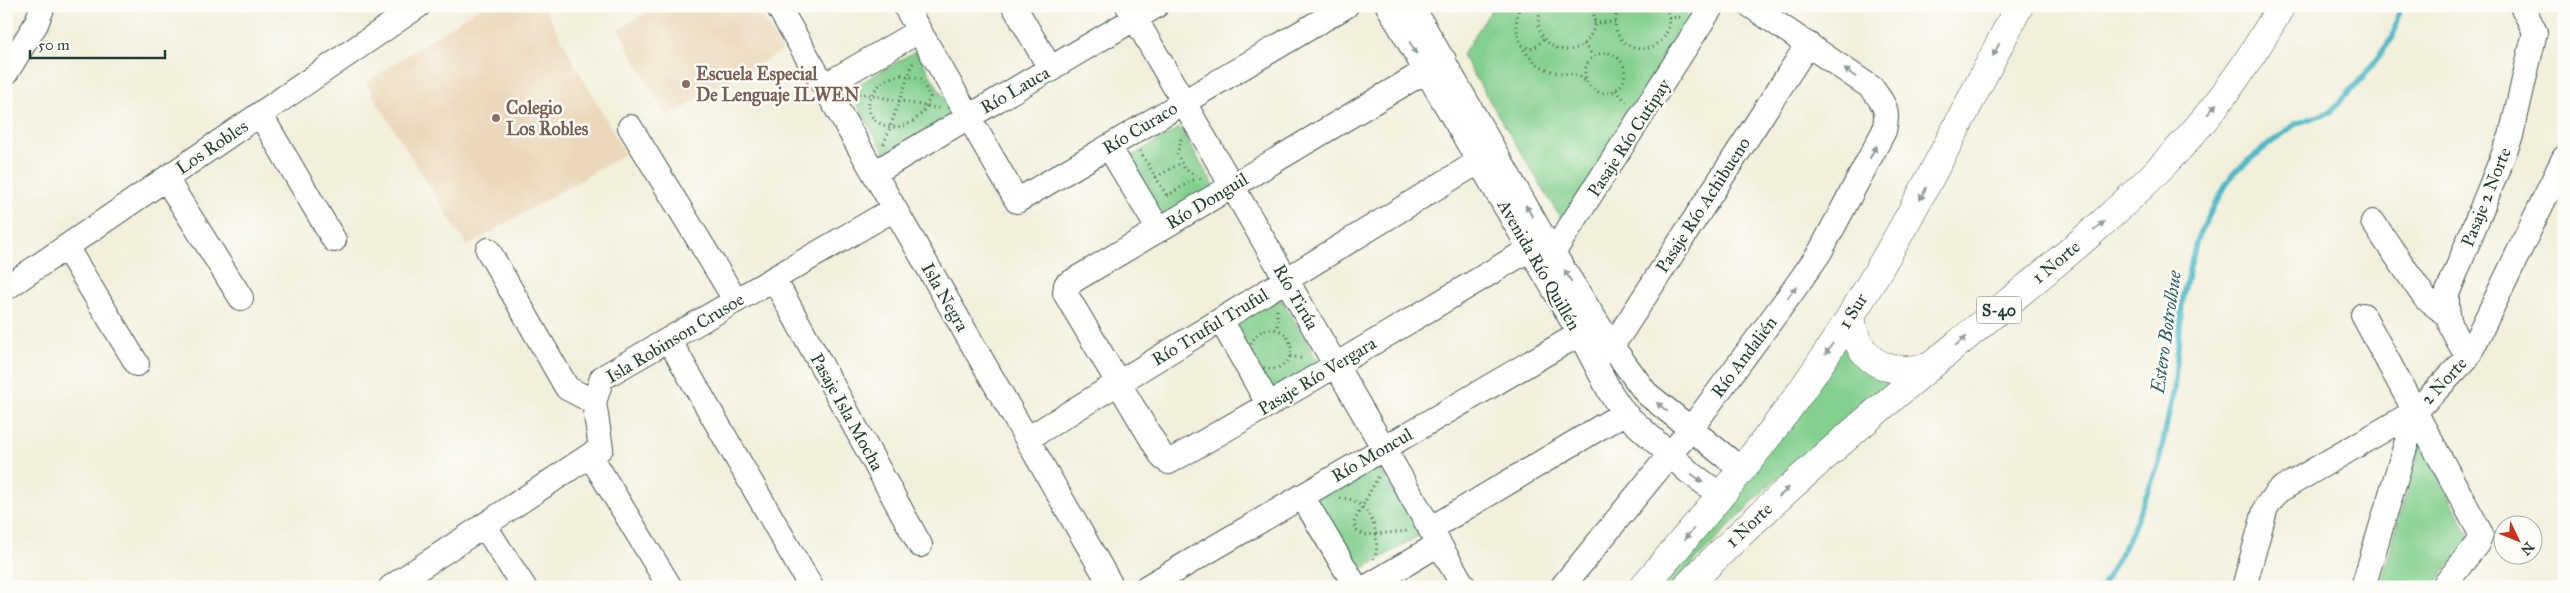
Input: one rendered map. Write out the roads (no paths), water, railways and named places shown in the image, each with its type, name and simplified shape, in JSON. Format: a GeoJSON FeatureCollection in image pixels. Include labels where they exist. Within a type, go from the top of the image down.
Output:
{"type":"FeatureCollection","features":[{"type":"Feature","properties":{"kind":"main road","name":"1 Sur"},"geometry":{"type":"LineString","coordinates":[[1644,587],[1722,496],[1804,386],[1918,203],[2018,6]]}},
{"type":"Feature","properties":{"kind":"main road","name":"1 Norte"},"geometry":{"type":"LineString","coordinates":[[1686,587],[1768,507],[1928,367],[2108,218],[2168,161],[2216,106],[2247,63],[2281,6]]}},
{"type":"Feature","properties":{"kind":"main road"},"geometry":{"type":"LineString","coordinates":[[1854,308],[1851,313],[1852,326],[1862,348],[1871,358],[1899,371],[1910,372],[1928,367]]}},
{"type":"Feature","properties":{"kind":"street"},"geometry":{"type":"LineString","coordinates":[[6,72],[36,24],[43,6]]}},
{"type":"Feature","properties":{"kind":"street","name":"Los Robles"},"geometry":{"type":"LineString","coordinates":[[6,288],[418,6]]}},
{"type":"Feature","properties":{"kind":"street","name":"Isla Negra"},"geometry":{"type":"LineString","coordinates":[[778,6],[1112,587]]}},
{"type":"Feature","properties":{"kind":"street"},"geometry":{"type":"LineString","coordinates":[[905,6],[968,116]]}},
{"type":"Feature","properties":{"kind":"street"},"geometry":{"type":"LineString","coordinates":[[1014,6],[1051,70]]}},
{"type":"Feature","properties":{"kind":"street","name":"Río Lauca"},"geometry":{"type":"LineString","coordinates":[[874,173],[968,116],[1051,70],[1131,12],[1156,6]]}},
{"type":"Feature","properties":{"kind":"street","name":"Río Curaco"},"geometry":{"type":"LineString","coordinates":[[968,116],[1017,201],[1346,6]]}},
{"type":"Feature","properties":{"kind":"street","name":"Avenida Río Quillén"},"geometry":{"type":"LineString","coordinates":[[1388,6],[1435,66],[1588,329],[1611,346],[1646,393],[1742,470]]}},
{"type":"Feature","properties":{"kind":"street","name":"Avenida Río Quillén"},"geometry":{"type":"LineString","coordinates":[[1412,6],[1435,66]]}},
{"type":"Feature","properties":{"kind":"street","name":"Pasaje Río Cutipay"},"geometry":{"type":"LineString","coordinates":[[1542,251],[1712,6]]}},
{"type":"Feature","properties":{"kind":"street"},"geometry":{"type":"LineString","coordinates":[[1751,6],[1808,44]]}},
{"type":"Feature","properties":{"kind":"street","name":"Pasaje 2 Norte"},"geometry":{"type":"LineString","coordinates":[[2468,357],[2452,332],[2446,314],[2447,294],[2511,136],[2535,32],[2522,6]]}},
{"type":"Feature","properties":{"kind":"street","name":"Río Tirúa"},"geometry":{"type":"LineString","coordinates":[[1131,12],[1464,587]]}},
{"type":"Feature","properties":{"kind":"street"},"geometry":{"type":"LineString","coordinates":[[824,86],[921,34]]}},
{"type":"Feature","properties":{"kind":"street","name":"Río Andalién"},"geometry":{"type":"LineString","coordinates":[[1562,587],[1690,430],[1820,252],[1884,131],[1887,118],[1885,106],[1872,88],[1808,44]]}},
{"type":"Feature","properties":{"kind":"street","name":"Pasaje Río Achibueno"},"geometry":{"type":"LineString","coordinates":[[1592,360],[1611,346],[1808,44]]}},
{"type":"Feature","properties":{"kind":"street","name":"Río Donguil"},"geometry":{"type":"LineString","coordinates":[[1117,383],[1065,293],[1066,285],[1435,66]]}},
{"type":"Feature","properties":{"kind":"street"},"geometry":{"type":"LineString","coordinates":[[260,114],[334,240]]}},
{"type":"Feature","properties":{"kind":"street"},"geometry":{"type":"LineString","coordinates":[[630,127],[736,301]]}},
{"type":"Feature","properties":{"kind":"street"},"geometry":{"type":"LineString","coordinates":[[1109,146],[1159,230]]}},
{"type":"Feature","properties":{"kind":"street","name":"Río Truful Truful"},"geometry":{"type":"LineString","coordinates":[[1027,439],[1487,157]]}},
{"type":"Feature","properties":{"kind":"street","name":"2 Norte"},"geometry":{"type":"LineString","coordinates":[[2363,587],[2416,411],[2468,357],[2564,158]]}},
{"type":"Feature","properties":{"kind":"street"},"geometry":{"type":"LineString","coordinates":[[166,179],[241,298]]}},
{"type":"Feature","properties":{"kind":"street","name":"Isla Robinson Crusoe"},"geometry":{"type":"LineString","coordinates":[[590,455],[601,448],[594,402],[602,378],[894,209]]}},
{"type":"Feature","properties":{"kind":"street"},"geometry":{"type":"LineString","coordinates":[[2374,222],[2425,298],[2446,314]]}},
{"type":"Feature","properties":{"kind":"street"},"geometry":{"type":"LineString","coordinates":[[66,247],[137,364]]}},
{"type":"Feature","properties":{"kind":"street"},"geometry":{"type":"LineString","coordinates":[[488,250],[568,388],[594,402]]}},
{"type":"Feature","properties":{"kind":"street","name":"Pasaje Río Vergara"},"geometry":{"type":"LineString","coordinates":[[1117,383],[1163,458],[1169,462],[1542,251]]}},
{"type":"Feature","properties":{"kind":"street","name":"Pasaje Isla Mocha"},"geometry":{"type":"LineString","coordinates":[[774,279],[920,545]]}},
{"type":"Feature","properties":{"kind":"street"},"geometry":{"type":"LineString","coordinates":[[2363,315],[2481,534],[2477,544],[2443,587]]}},
{"type":"Feature","properties":{"kind":"street"},"geometry":{"type":"LineString","coordinates":[[1221,320],[1269,405]]}},
{"type":"Feature","properties":{"kind":"street","name":"Avenida Río Quillén"},"geometry":{"type":"LineString","coordinates":[[1588,329],[1592,360],[1624,413],[1670,455],[1722,496]]}},
{"type":"Feature","properties":{"kind":"street","name":"Río Moncul"},"geometry":{"type":"LineString","coordinates":[[1147,587],[1323,484],[1386,453],[1588,329]]}},
{"type":"Feature","properties":{"kind":"street"},"geometry":{"type":"LineString","coordinates":[[669,340],[811,587]]}},
{"type":"Feature","properties":{"kind":"street"},"geometry":{"type":"LineString","coordinates":[[2244,587],[2266,507],[2278,492],[2416,411]]}},
{"type":"Feature","properties":{"kind":"street"},"geometry":{"type":"LineString","coordinates":[[1374,582],[1434,536],[1624,413]]}},
{"type":"Feature","properties":{"kind":"street"},"geometry":{"type":"LineString","coordinates":[[391,587],[590,455],[670,587]]}},
{"type":"Feature","properties":{"kind":"street"},"geometry":{"type":"LineString","coordinates":[[1302,496],[1356,587]]}},
{"type":"Feature","properties":{"kind":"street"},"geometry":{"type":"LineString","coordinates":[[484,526],[524,587]]}},
{"type":"Feature","properties":{"kind":"waterway","name":"Estero Botrolhue"},"geometry":{"type":"LineString","coordinates":[[2102,587],[2131,534],[2158,466],[2174,389],[2183,295],[2197,239],[2233,173],[2295,124],[2330,112],[2364,76],[2393,37],[2400,6]]}},
{"type":"Feature","properties":{"kind":"place","name":"Escuela Especial De Lenguaje ILWEN"},"geometry":{"type":"Point","coordinates":[686,84]}},
{"type":"Feature","properties":{"kind":"place","name":"Colegio Los Robles"},"geometry":{"type":"Point","coordinates":[496,118]}}]}
